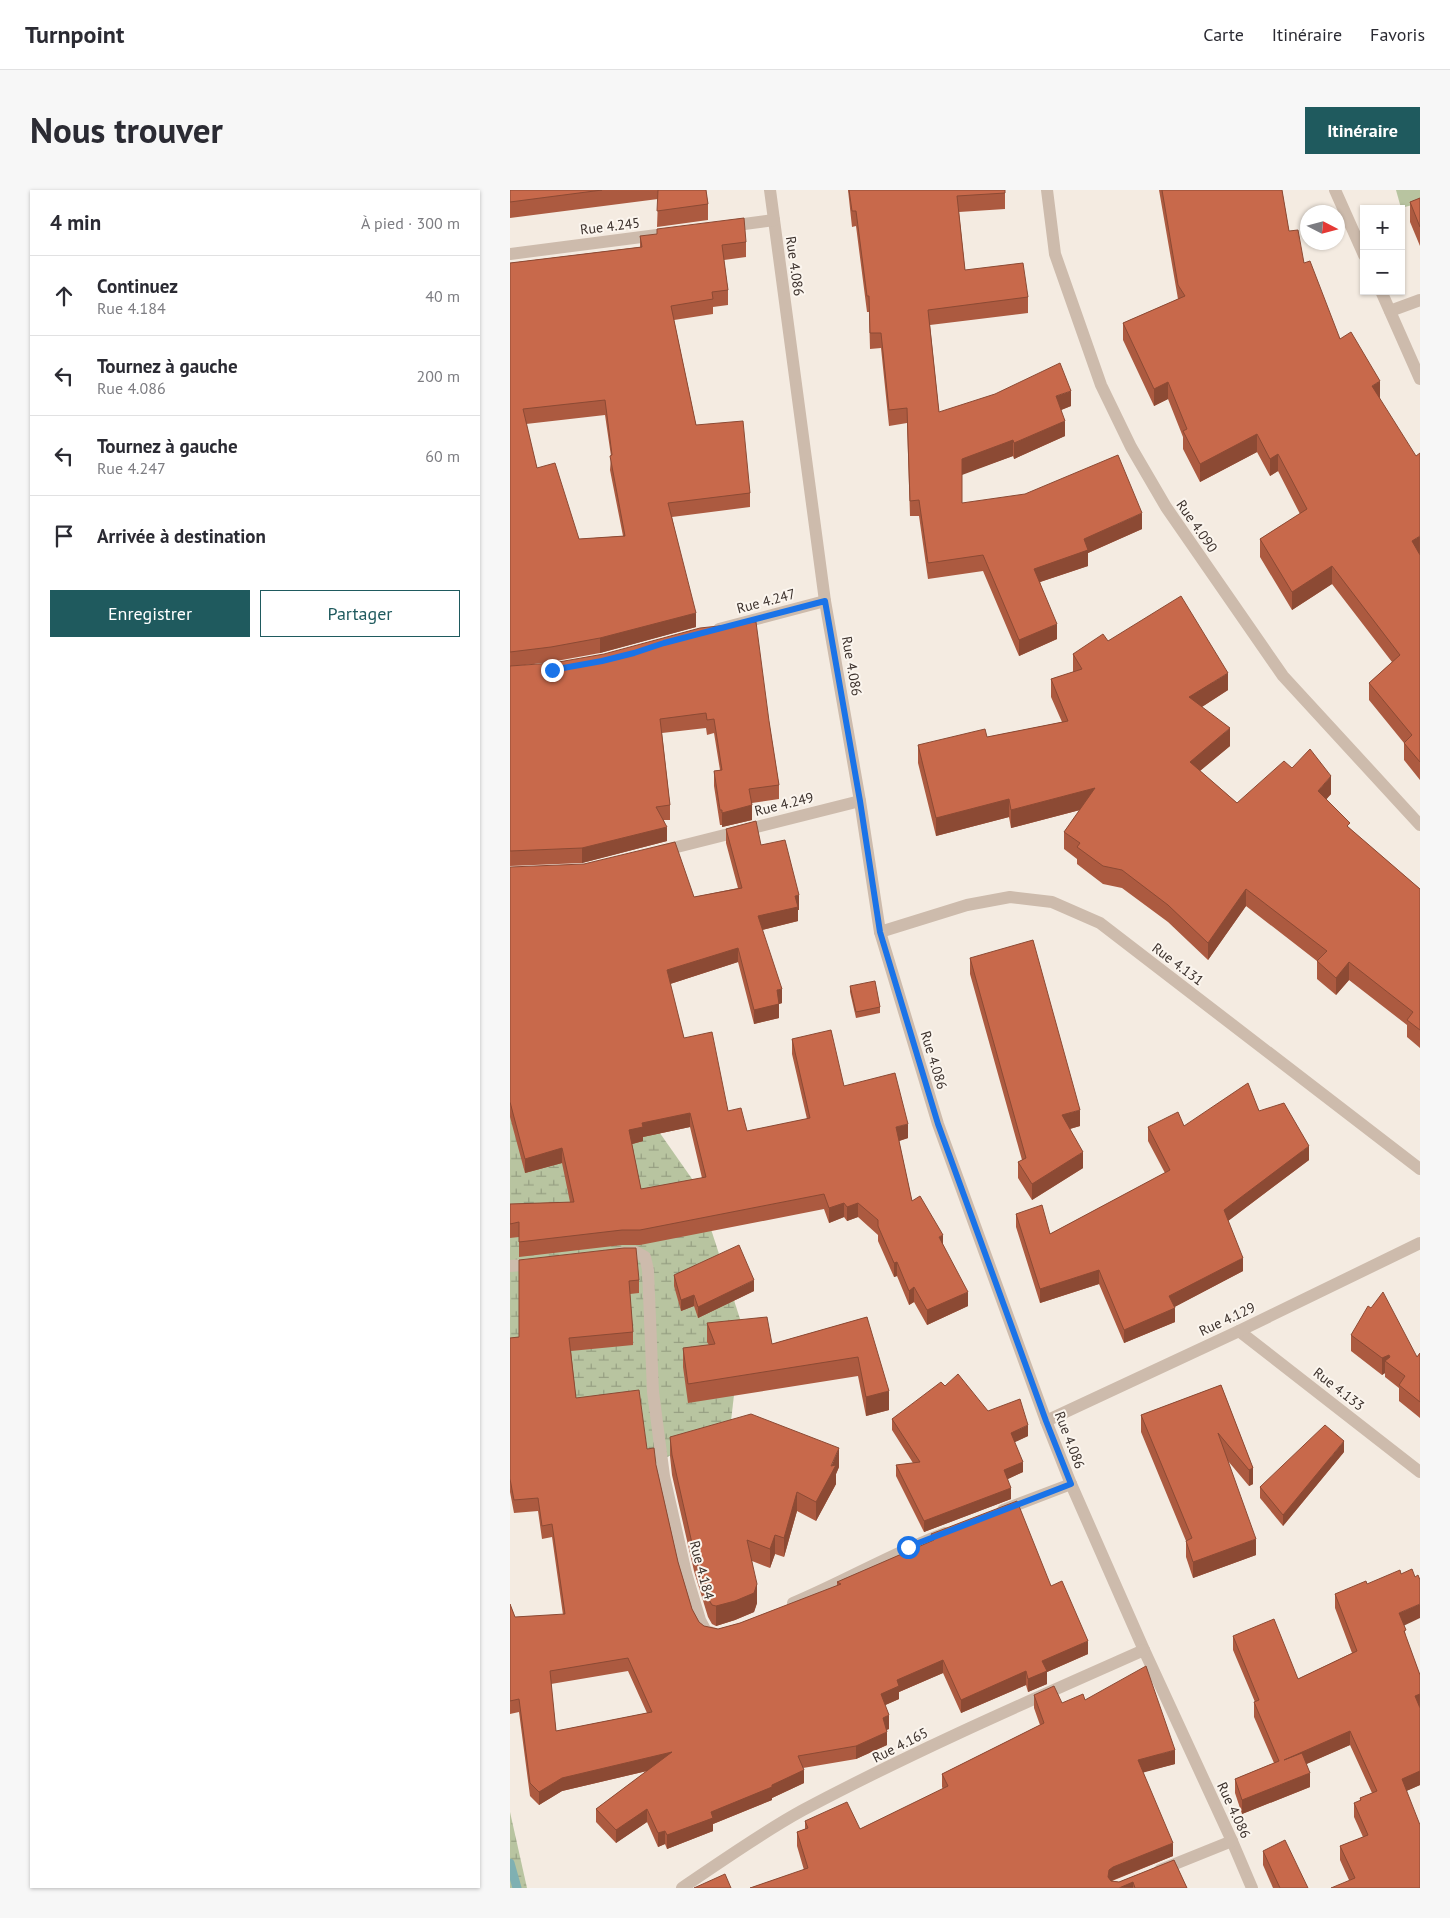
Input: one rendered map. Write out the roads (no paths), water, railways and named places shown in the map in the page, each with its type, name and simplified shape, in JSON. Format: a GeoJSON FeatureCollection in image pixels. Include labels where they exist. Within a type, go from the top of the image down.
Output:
{"type":"FeatureCollection","features":[{"type":"Feature","properties":{"kind":"street","name":"Rue 4.086"},"geometry":{"type":"LineString","coordinates":[[770,190],[825,601],[860,801],[880,932],[938,1124],[1046,1421],[1071,1484],[1144,1650],[1232,1840],[1252,1888]]}},
{"type":"Feature","properties":{"kind":"street","name":"Rue 4.090"},"geometry":{"type":"LineString","coordinates":[[1047,190],[1056,254],[1101,386],[1131,448],[1166,507],[1283,676],[1420,824]]}},
{"type":"Feature","properties":{"kind":"street"},"geometry":{"type":"LineString","coordinates":[[1335,190],[1362,250]]}},
{"type":"Feature","properties":{"kind":"street"},"geometry":{"type":"LineString","coordinates":[[715,228],[774,220]]}},
{"type":"Feature","properties":{"kind":"street","name":"Rue 4.245"},"geometry":{"type":"LineString","coordinates":[[510,254],[666,234]]}},
{"type":"Feature","properties":{"kind":"street"},"geometry":{"type":"LineString","coordinates":[[1383,295],[1420,379]]}},
{"type":"Feature","properties":{"kind":"street"},"geometry":{"type":"LineString","coordinates":[[1390,311],[1420,300]]}},
{"type":"Feature","properties":{"kind":"street","name":"Rue 4.247"},"geometry":{"type":"LineString","coordinates":[[711,631],[825,601]]}},
{"type":"Feature","properties":{"kind":"street","name":"Rue 4.249"},"geometry":{"type":"LineString","coordinates":[[650,854],[860,801]]}},
{"type":"Feature","properties":{"kind":"street","name":"Rue 4.131"},"geometry":{"type":"LineString","coordinates":[[880,932],[968,906],[1010,897],[1052,902],[1100,924],[1420,1169]]}},
{"type":"Feature","properties":{"kind":"street","name":"Rue 4.129"},"geometry":{"type":"LineString","coordinates":[[1046,1421],[1239,1331],[1420,1243]]}},
{"type":"Feature","properties":{"kind":"street","name":"Rue 4.184"},"geometry":{"type":"LineString","coordinates":[[606,1255],[636,1252],[645,1257],[648,1270],[653,1392],[664,1476],[686,1573],[700,1620],[706,1631],[716,1634],[725,1633]]}},
{"type":"Feature","properties":{"kind":"street"},"geometry":{"type":"LineString","coordinates":[[510,1266],[546,1262]]}},
{"type":"Feature","properties":{"kind":"street","name":"Rue 4.133"},"geometry":{"type":"LineString","coordinates":[[1239,1331],[1420,1472]]}},
{"type":"Feature","properties":{"kind":"street"},"geometry":{"type":"LineString","coordinates":[[990,1515],[1071,1484]]}},
{"type":"Feature","properties":{"kind":"street"},"geometry":{"type":"LineString","coordinates":[[780,1609],[830,1587],[908,1547],[953,1529]]}},
{"type":"Feature","properties":{"kind":"street","name":"Rue 4.165"},"geometry":{"type":"LineString","coordinates":[[682,1888],[749,1842],[803,1810],[974,1725],[1144,1650]]}},
{"type":"Feature","properties":{"kind":"street"},"geometry":{"type":"LineString","coordinates":[[1146,1875],[1232,1840]]}},
{"type":"Feature","properties":{"kind":"waterway"},"geometry":{"type":"LineString","coordinates":[[510,1863],[517,1888]]}}]}
